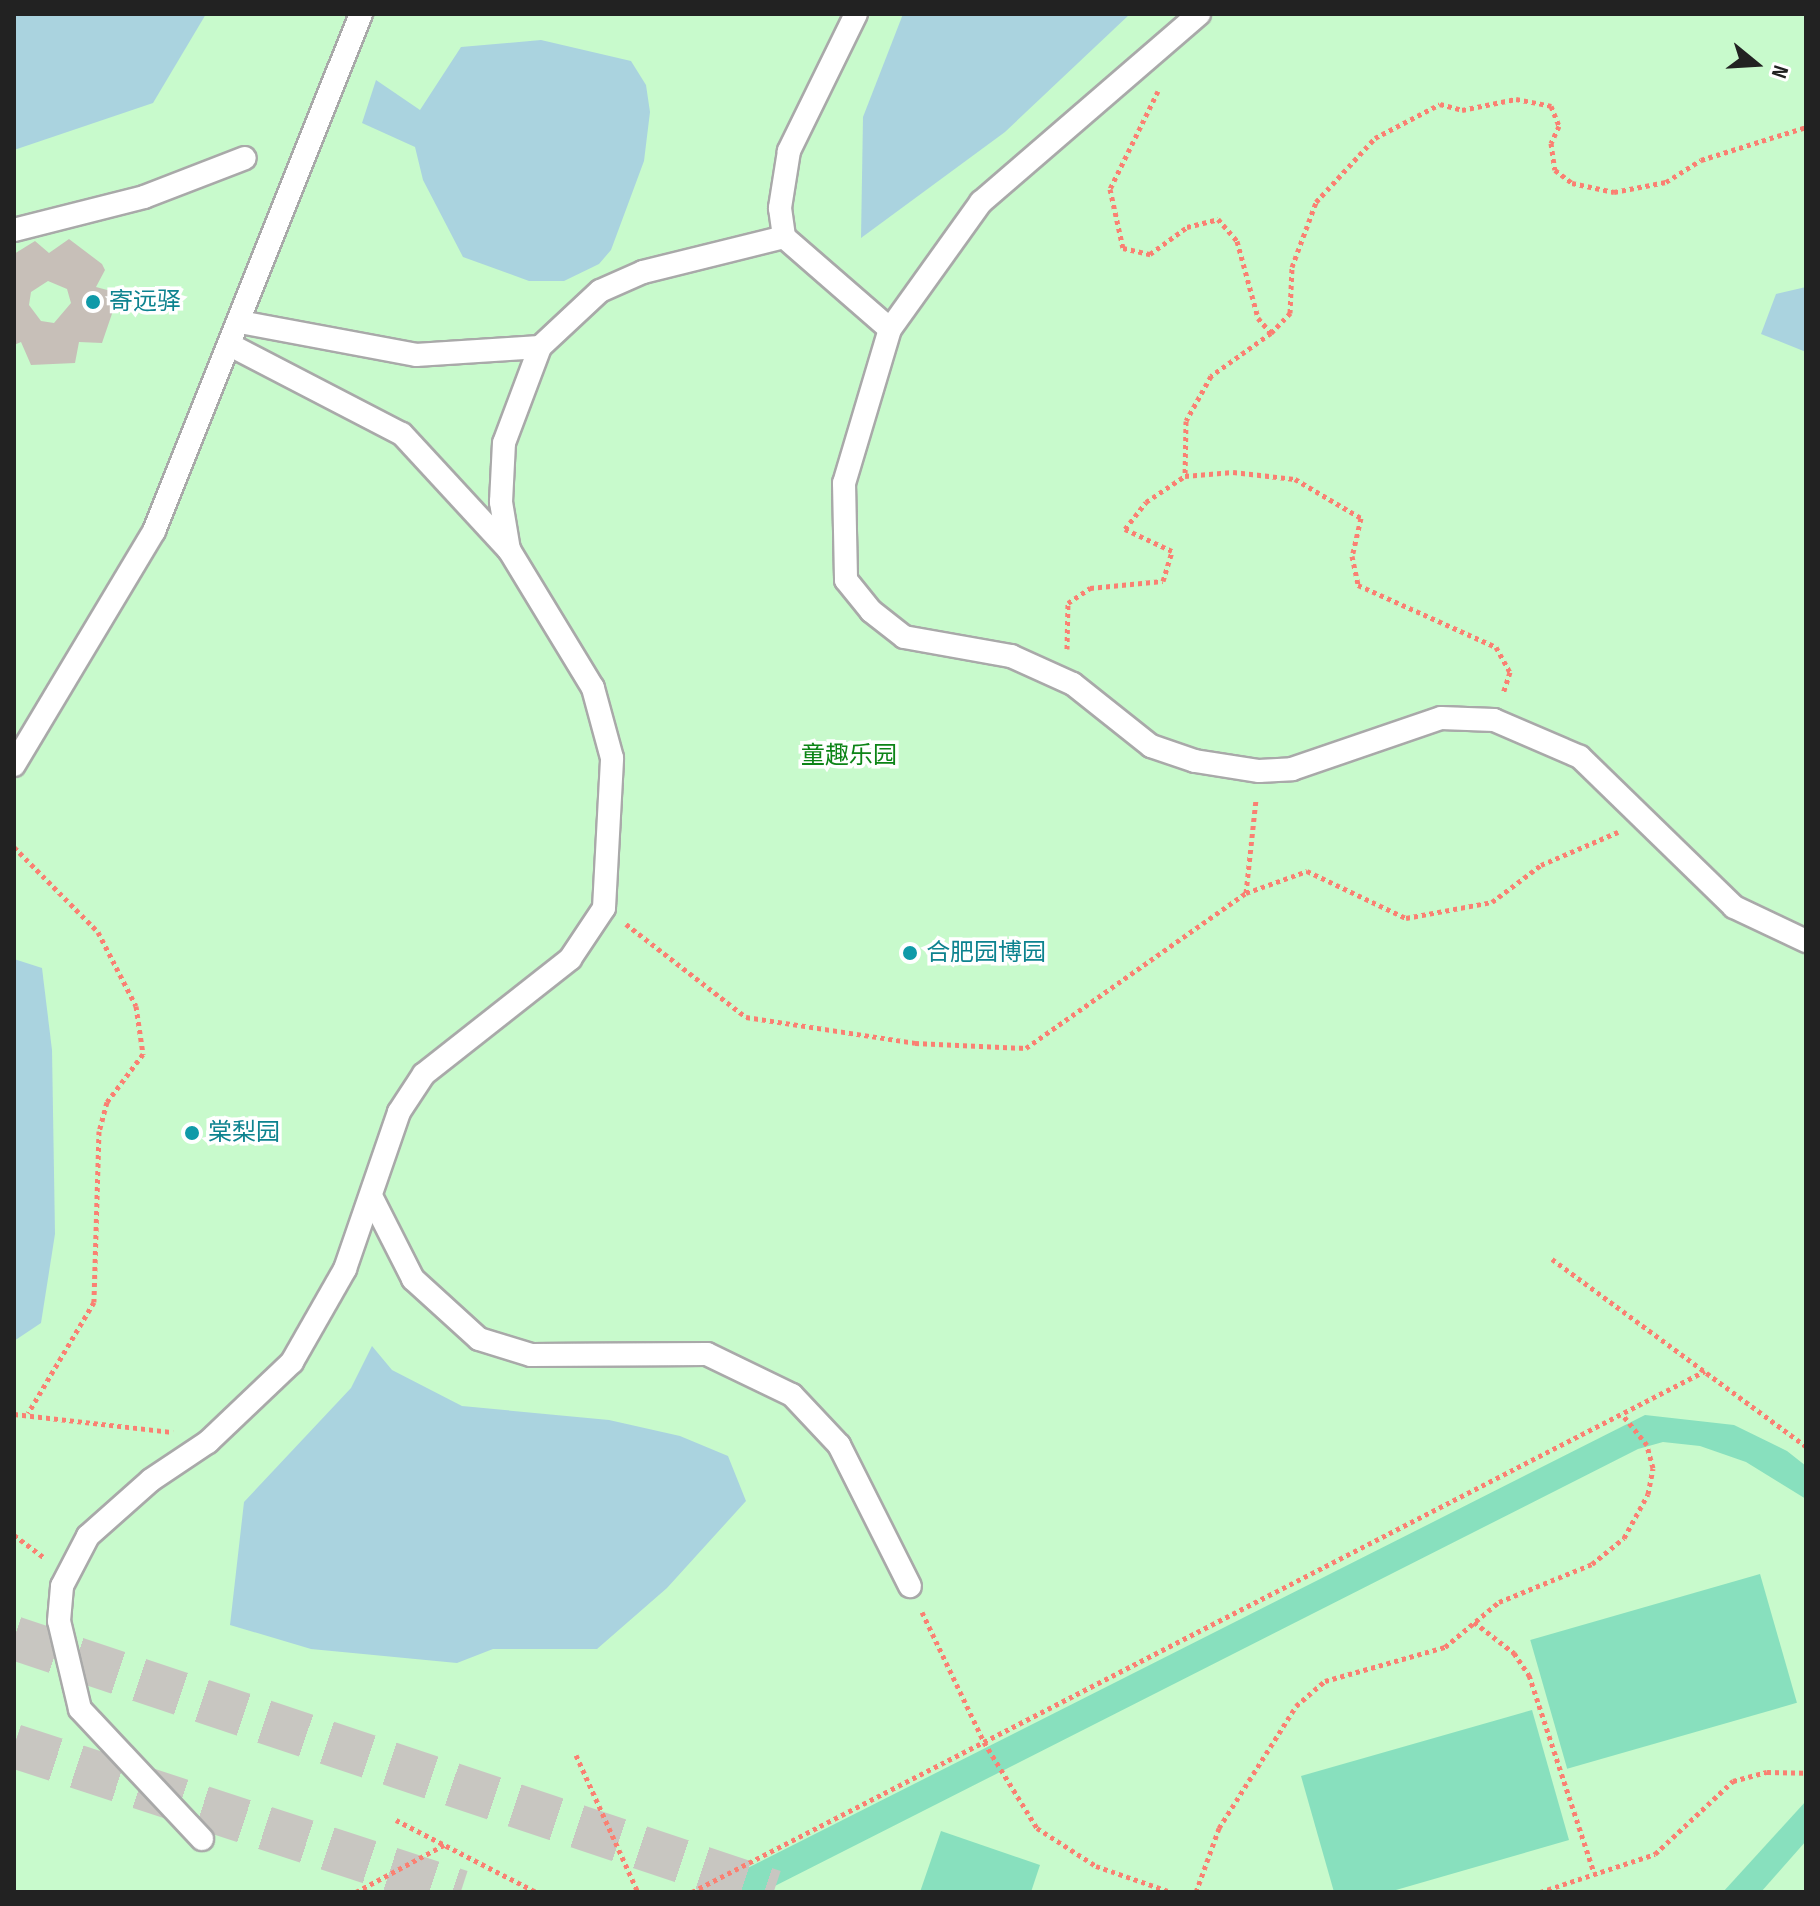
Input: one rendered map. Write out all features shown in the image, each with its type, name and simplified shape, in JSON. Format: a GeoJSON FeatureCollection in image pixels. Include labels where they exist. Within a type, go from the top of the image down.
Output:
{"type":"FeatureCollection","features":[{"type":"Feature","properties":{"kind":"lane"},"geometry":{"type":"LineString","coordinates":[[14,765],[154,531],[232,346],[361,14]]}},
{"type":"Feature","properties":{"kind":"lane"},"geometry":{"type":"LineString","coordinates":[[856,14],[789,151],[781,183],[784,237],[890,329]]}},
{"type":"Feature","properties":{"kind":"lane"},"geometry":{"type":"LineString","coordinates":[[1199,14],[981,202],[890,329],[844,483],[846,580],[871,611],[904,637],[1011,656],[1067,681],[1151,746],[1195,761],[1259,771],[1292,769],[1441,718],[1494,720],[1580,757],[1734,907],[1806,941]]}},
{"type":"Feature","properties":{"kind":"lane"},"geometry":{"type":"LineString","coordinates":[[14,230],[144,197],[245,158]]}},
{"type":"Feature","properties":{"kind":"lane"},"geometry":{"type":"LineString","coordinates":[[509,550],[501,502],[504,443],[540,347],[600,291],[643,272],[784,237]]}},
{"type":"Feature","properties":{"kind":"lane"},"geometry":{"type":"LineString","coordinates":[[240,322],[416,355],[540,347]]}},
{"type":"Feature","properties":{"kind":"lane"},"geometry":{"type":"LineString","coordinates":[[202,1839],[80,1709],[59,1621],[62,1586],[88,1536],[151,1480],[208,1442],[292,1362],[345,1269],[373,1200],[379,1161],[399,1112],[424,1074],[570,959],[604,908],[612,758],[593,688],[509,550],[402,434],[232,346]]}},
{"type":"Feature","properties":{"kind":"lane"},"geometry":{"type":"LineString","coordinates":[[373,1200],[413,1279],[479,1339],[531,1355],[707,1354],[792,1395],[839,1445],[910,1586]]}},
{"type":"Feature","properties":{"kind":"path"},"geometry":{"type":"LineString","coordinates":[[1157,51],[1161,84],[1110,189],[1123,248],[1150,254],[1187,227],[1218,219],[1237,241],[1258,318],[1271,333]]}},
{"type":"Feature","properties":{"kind":"path"},"geometry":{"type":"LineString","coordinates":[[1185,476],[1186,421],[1211,376],[1271,333],[1290,313],[1292,267],[1316,202],[1375,138],[1440,104],[1462,110],[1516,99],[1551,106],[1559,126],[1551,143],[1555,170],[1572,183],[1614,192],[1666,182],[1701,160],[1806,127]]}},
{"type":"Feature","properties":{"kind":"path"},"geometry":{"type":"LineString","coordinates":[[1067,681],[1068,603],[1090,588],[1163,581],[1172,551],[1125,529],[1146,502],[1185,476],[1233,472],[1295,479],[1361,518],[1352,556],[1358,585],[1496,647],[1510,672],[1494,720]]}},
{"type":"Feature","properties":{"kind":"path"},"geometry":{"type":"LineString","coordinates":[[1246,893],[1259,771]]}},
{"type":"Feature","properties":{"kind":"path"},"geometry":{"type":"LineString","coordinates":[[604,908],[746,1017],[915,1043],[1026,1048],[1246,893],[1307,871],[1406,918],[1492,902],[1541,865],[1645,820]]}},
{"type":"Feature","properties":{"kind":"path"},"geometry":{"type":"LineString","coordinates":[[14,847],[98,932],[136,1006],[143,1054],[107,1102],[99,1131],[94,1302],[28,1413]]}},
{"type":"Feature","properties":{"kind":"path"},"geometry":{"type":"LineString","coordinates":[[1552,1259],[1806,1446]]}},
{"type":"Feature","properties":{"kind":"path"},"geometry":{"type":"LineString","coordinates":[[692,1892],[1705,1371]]}},
{"type":"Feature","properties":{"kind":"path"},"geometry":{"type":"LineString","coordinates":[[14,1414],[28,1413],[170,1431],[208,1442]]}},
{"type":"Feature","properties":{"kind":"path"},"geometry":{"type":"LineString","coordinates":[[1196,1892],[1219,1828],[1296,1706],[1325,1681],[1445,1647],[1499,1602],[1592,1564],[1624,1538],[1648,1494],[1653,1468],[1647,1445],[1622,1414]]}},
{"type":"Feature","properties":{"kind":"path"},"geometry":{"type":"LineString","coordinates":[[910,1586],[984,1742],[1046,1835],[1096,1866],[1171,1892]]}},
{"type":"Feature","properties":{"kind":"path"},"geometry":{"type":"LineString","coordinates":[[1474,1622],[1514,1653],[1529,1675],[1594,1873]]}},
{"type":"Feature","properties":{"kind":"path"},"geometry":{"type":"LineString","coordinates":[[576,1755],[638,1892]]}},
{"type":"Feature","properties":{"kind":"path"},"geometry":{"type":"LineString","coordinates":[[1540,1892],[1655,1854],[1733,1781],[1767,1772],[1806,1773]]}},
{"type":"Feature","properties":{"kind":"path"},"geometry":{"type":"LineString","coordinates":[[396,1820],[536,1892]]}},
{"type":"Feature","properties":{"kind":"path"},"geometry":{"type":"LineString","coordinates":[[356,1892],[445,1845]]}},
{"type":"Feature","properties":{"kind":"green space","name":"合肥园博园"},"geometry":{"type":"Polygon","coordinates":[[[14,14],[1806,14],[1806,1892],[14,1892],[14,14]]]}},
{"type":"Feature","properties":{"kind":"green space"},"geometry":{"type":"Polygon","coordinates":[[[1645,1415],[1734,1425],[1787,1451],[1806,1466],[1806,1499],[1746,1462],[1700,1446],[1663,1442],[1638,1449],[763,1892],[700,1892],[1645,1415]]]}},
{"type":"Feature","properties":{"kind":"green space"},"geometry":{"type":"Polygon","coordinates":[[[1760,1574],[1797,1703],[1567,1769],[1530,1640],[1760,1574]]]}},
{"type":"Feature","properties":{"kind":"green space"},"geometry":{"type":"Polygon","coordinates":[[[1532,1710],[1569,1840],[1389,1892],[1334,1892],[1301,1776],[1532,1710]]]}},
{"type":"Feature","properties":{"kind":"green space"},"geometry":{"type":"Polygon","coordinates":[[[1806,1801],[1806,1841],[1761,1892],[1723,1892],[1806,1801]]]}},
{"type":"Feature","properties":{"kind":"green space"},"geometry":{"type":"Polygon","coordinates":[[[941,1831],[1040,1865],[1031,1892],[920,1892],[941,1831]]]}},
{"type":"Feature","properties":{"kind":"water"},"geometry":{"type":"Polygon","coordinates":[[[14,14],[206,14],[153,103],[14,150],[14,14]]]}},
{"type":"Feature","properties":{"kind":"water"},"geometry":{"type":"Polygon","coordinates":[[[903,14],[1130,14],[1005,132],[861,238],[863,117],[903,14]]]}},
{"type":"Feature","properties":{"kind":"water"},"geometry":{"type":"Polygon","coordinates":[[[541,40],[631,61],[646,85],[650,112],[644,161],[611,250],[599,264],[564,281],[529,281],[463,257],[423,180],[415,147],[362,123],[376,80],[420,110],[461,47],[541,40]]]}},
{"type":"Feature","properties":{"kind":"water"},"geometry":{"type":"Polygon","coordinates":[[[1806,287],[1806,352],[1761,334],[1776,294],[1806,287]]]}},
{"type":"Feature","properties":{"kind":"water"},"geometry":{"type":"Polygon","coordinates":[[[14,959],[42,968],[52,1050],[55,1234],[41,1323],[14,1341],[14,959]]]}},
{"type":"Feature","properties":{"kind":"water"},"geometry":{"type":"Polygon","coordinates":[[[372,1346],[392,1370],[462,1406],[609,1420],[680,1436],[728,1456],[746,1501],[667,1588],[597,1649],[493,1649],[457,1663],[311,1649],[230,1625],[244,1502],[351,1388],[372,1346]]]}},
{"type":"Feature","properties":{"kind":"building","name":"寄远驿"},"geometry":{"type":"Polygon","coordinates":[[[69,239],[102,264],[105,270],[96,287],[111,291],[116,302],[102,343],[79,342],[75,363],[31,365],[21,342],[14,345],[14,254],[35,241],[49,253],[69,239]],[[48,281],[31,292],[29,305],[41,321],[54,323],[71,303],[67,289],[48,281]]]}},
{"type":"Feature","properties":{"kind":"tunnel"},"geometry":{"type":"LineString","coordinates":[[14,1638],[774,1892]]}},
{"type":"Feature","properties":{"kind":"tunnel"},"geometry":{"type":"LineString","coordinates":[[14,1746],[461,1892]]}},
{"type":"Feature","properties":{"kind":"place","name":"寄远驿"},"geometry":{"type":"Point","coordinates":[93,302]}},
{"type":"Feature","properties":{"kind":"place","name":"合肥园博园"},"geometry":{"type":"Point","coordinates":[910,953]}},
{"type":"Feature","properties":{"kind":"place","name":"棠梨园"},"geometry":{"type":"Point","coordinates":[192,1133]}},
{"type":"Feature","properties":{"kind":"park label","name":"童趣乐园"},"geometry":{"type":"Point","coordinates":[849,756]}}]}
